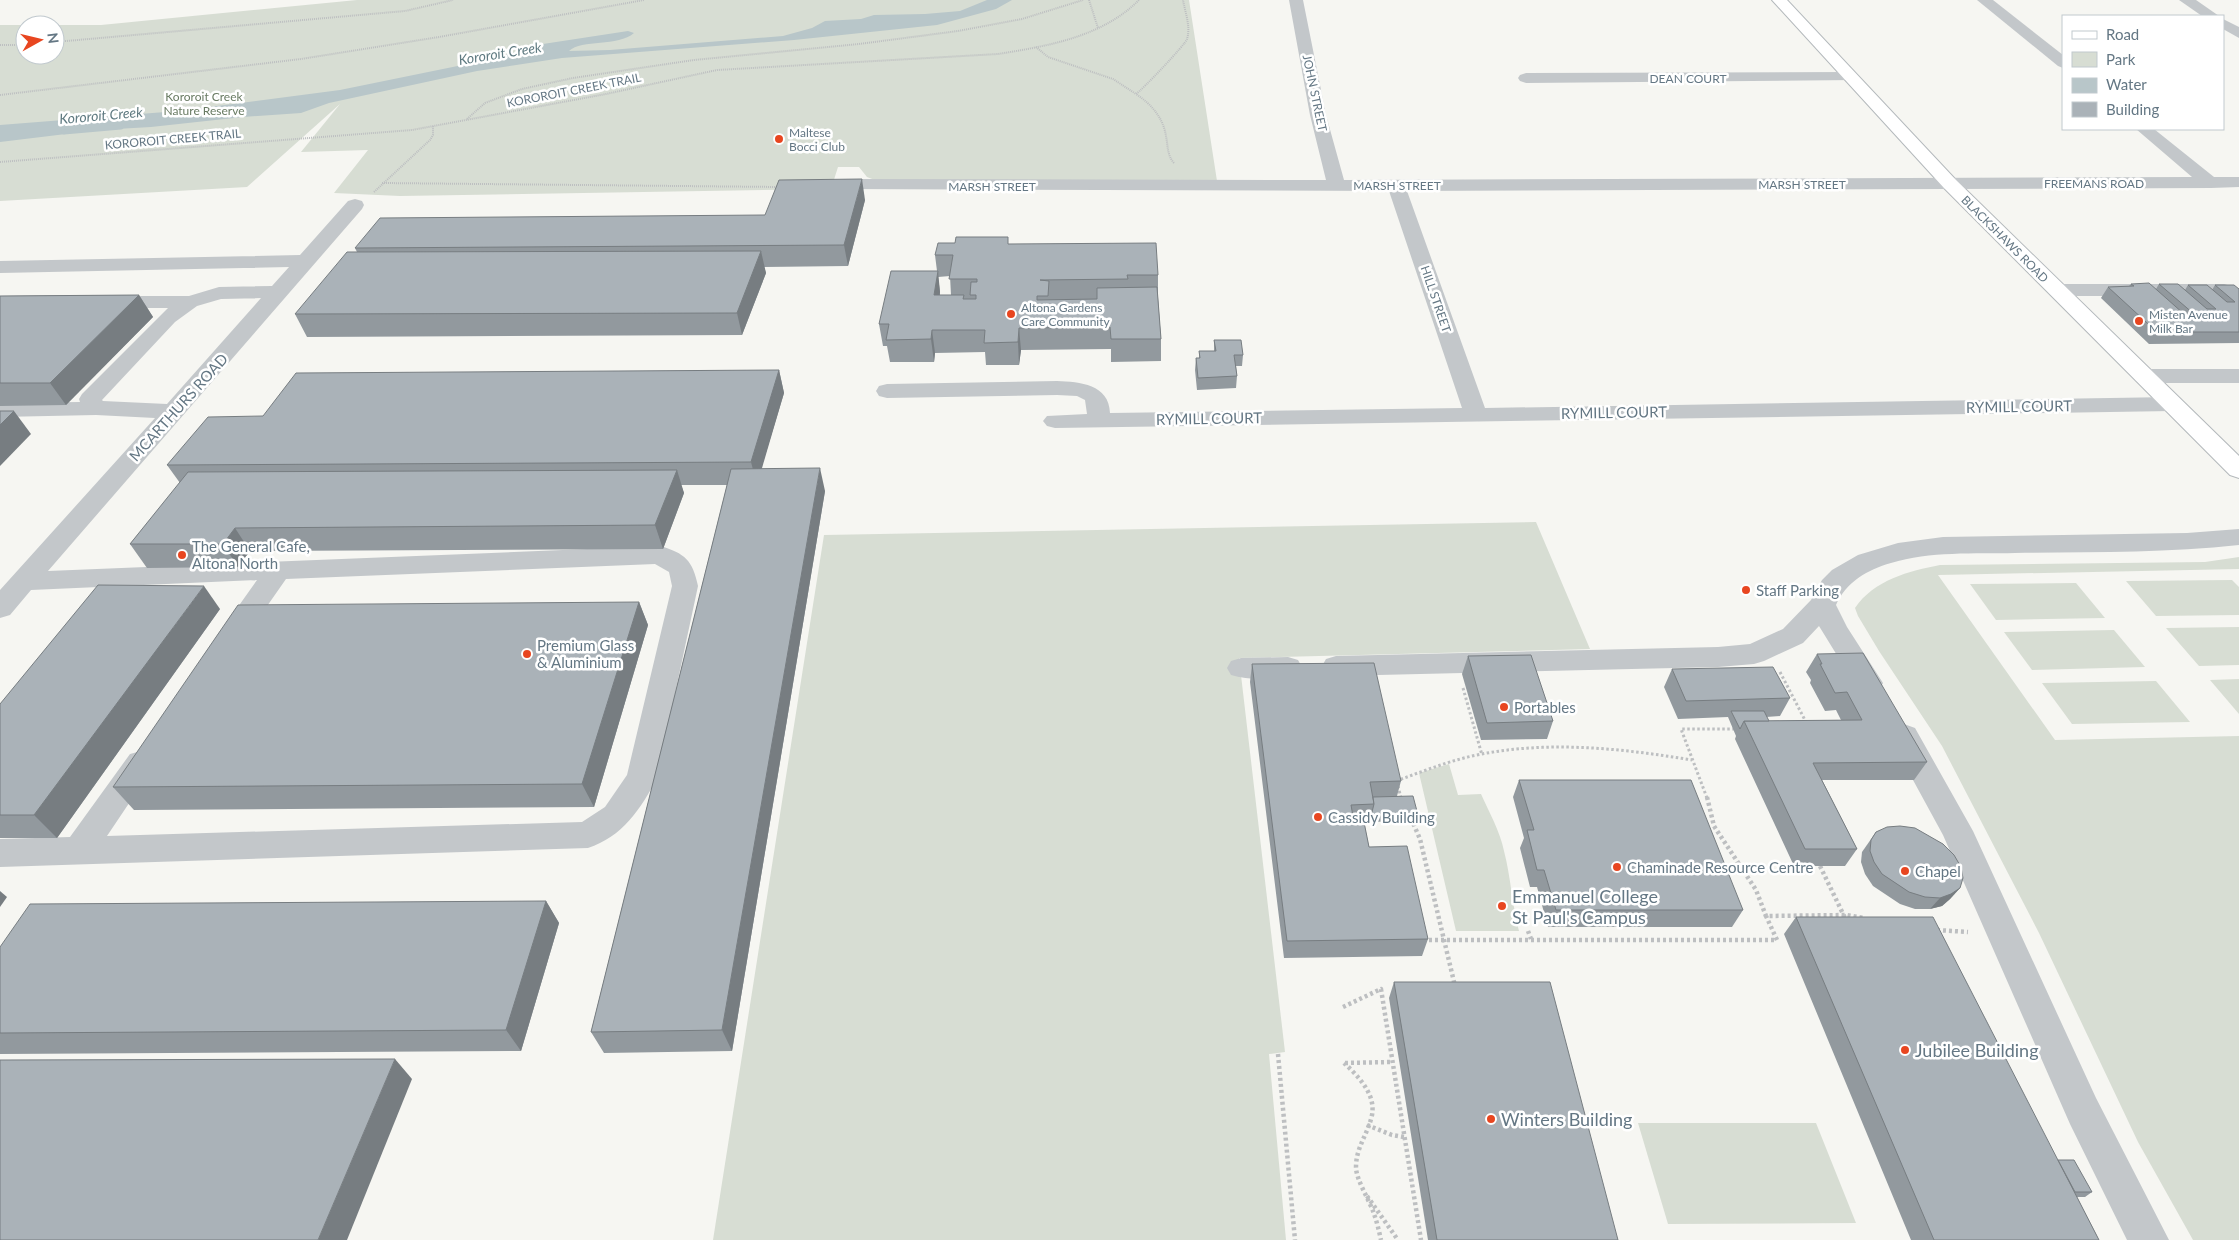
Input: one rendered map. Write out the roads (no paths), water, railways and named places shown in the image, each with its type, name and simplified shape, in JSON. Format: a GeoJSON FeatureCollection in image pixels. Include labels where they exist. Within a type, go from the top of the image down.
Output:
{"type":"FeatureCollection","features":[{"type":"Feature","properties":{"kind":"main road","name":"BLACKSHAWS ROAD"},"geometry":{"type":"LineString","coordinates":[[1779,0],[1950,184],[2239,470]]}},
{"type":"Feature","properties":{"kind":"street","name":"JOHN STREET"},"geometry":{"type":"LineString","coordinates":[[1296,0],[1318,115],[1336,185]]}},
{"type":"Feature","properties":{"kind":"street"},"geometry":{"type":"LineString","coordinates":[[1984,0],[2062,62]]}},
{"type":"Feature","properties":{"kind":"street"},"geometry":{"type":"LineString","coordinates":[[2186,0],[2210,15]]}},
{"type":"Feature","properties":{"kind":"street"},"geometry":{"type":"LineString","coordinates":[[2224,24],[2239,34]]}},
{"type":"Feature","properties":{"kind":"street","name":"DEAN COURT"},"geometry":{"type":"LineString","coordinates":[[1526,78],[1850,77]]}},
{"type":"Feature","properties":{"kind":"street"},"geometry":{"type":"LineString","coordinates":[[2145,130],[2211,182]]}},
{"type":"Feature","properties":{"kind":"street","name":"FREEMANS ROAD"},"geometry":{"type":"LineString","coordinates":[[1950,184],[2239,182]]}},
{"type":"Feature","properties":{"kind":"street","name":"MARSH STREET"},"geometry":{"type":"LineString","coordinates":[[845,184],[1191,186],[1950,184]]}},
{"type":"Feature","properties":{"kind":"street","name":"HILL STREET"},"geometry":{"type":"LineString","coordinates":[[1396,185],[1476,414]]}},
{"type":"Feature","properties":{"kind":"street","name":"MCARTHURS ROAD"},"geometry":{"type":"LineString","coordinates":[[0,608],[280,292],[355,204]]}},
{"type":"Feature","properties":{"kind":"street"},"geometry":{"type":"LineString","coordinates":[[0,267],[307,261]]}},
{"type":"Feature","properties":{"kind":"street"},"geometry":{"type":"LineString","coordinates":[[2057,290],[2230,290]]}},
{"type":"Feature","properties":{"kind":"street"},"geometry":{"type":"LineString","coordinates":[[82,302],[190,302],[219,293],[280,292]]}},
{"type":"Feature","properties":{"kind":"street"},"geometry":{"type":"LineString","coordinates":[[175,411],[95,408],[90,399],[168,318],[190,302]]}},
{"type":"Feature","properties":{"kind":"street"},"geometry":{"type":"LineString","coordinates":[[2144,376],[2239,376]]}},
{"type":"Feature","properties":{"kind":"street"},"geometry":{"type":"LineString","coordinates":[[887,391],[1080,390],[1089,393],[1096,399],[1098,420]]}},
{"type":"Feature","properties":{"kind":"street","name":"RYMILL COURT"},"geometry":{"type":"LineString","coordinates":[[1055,421],[2172,404]]}},
{"type":"Feature","properties":{"kind":"street"},"geometry":{"type":"LineString","coordinates":[[0,410],[102,408]]}},
{"type":"Feature","properties":{"kind":"street"},"geometry":{"type":"LineString","coordinates":[[1241,668],[1718,657],[1754,654],[1793,636],[1822,605],[1832,587],[1854,569],[1881,557],[1910,549],[1943,546],[2187,542],[2239,537]]}},
{"type":"Feature","properties":{"kind":"street"},"geometry":{"type":"LineString","coordinates":[[0,853],[588,835],[616,816],[642,778],[685,586],[681,568],[660,555],[23,582]]}},
{"type":"Feature","properties":{"kind":"street"},"geometry":{"type":"LineString","coordinates":[[215,659],[278,571]]}},
{"type":"Feature","properties":{"kind":"street"},"geometry":{"type":"LineString","coordinates":[[1822,605],[1835,631],[1916,756],[1958,831],[2083,1111],[2149,1240]]}},
{"type":"Feature","properties":{"kind":"street"},"geometry":{"type":"LineString","coordinates":[[78,850],[158,738]]}},
{"type":"Feature","properties":{"kind":"water","name":"Kororoit Creek"},"geometry":{"type":"Polygon","coordinates":[[[987,0],[1012,0],[996,9],[937,25],[794,40],[562,58],[477,71],[329,103],[301,113],[151,127],[116,129],[95,127],[66,134],[0,142],[0,125],[178,111],[340,90],[487,60],[543,44],[628,31],[634,33],[619,40],[582,45],[569,51],[610,50],[783,36],[812,28],[825,21],[861,19],[874,15],[960,11],[987,0]]]}},
{"type":"Feature","properties":{"kind":"waterway","name":"Kororoit Creek"},"geometry":{"type":"LineString","coordinates":[[64,132],[121,127]]}},
{"type":"Feature","properties":{"kind":"place","name":"Maltese Bocci Club"},"geometry":{"type":"Point","coordinates":[779,139]}},
{"type":"Feature","properties":{"kind":"place","name":"Altona Gardens Care Community"},"geometry":{"type":"Point","coordinates":[1011,314]}},
{"type":"Feature","properties":{"kind":"place","name":"Misten Avenue Milk Bar"},"geometry":{"type":"Point","coordinates":[2139,321]}},
{"type":"Feature","properties":{"kind":"place","name":"The General Cafe, Altona North"},"geometry":{"type":"Point","coordinates":[182,555]}},
{"type":"Feature","properties":{"kind":"place","name":"Staff Parking"},"geometry":{"type":"Point","coordinates":[1746,590]}},
{"type":"Feature","properties":{"kind":"place","name":"Premium Glass & Aluminium"},"geometry":{"type":"Point","coordinates":[527,654]}},
{"type":"Feature","properties":{"kind":"place","name":"Portables"},"geometry":{"type":"Point","coordinates":[1504,707]}},
{"type":"Feature","properties":{"kind":"place","name":"Cassidy Building"},"geometry":{"type":"Point","coordinates":[1318,817]}},
{"type":"Feature","properties":{"kind":"place","name":"Chaminade Resource Centre"},"geometry":{"type":"Point","coordinates":[1617,867]}},
{"type":"Feature","properties":{"kind":"place","name":"Chapel"},"geometry":{"type":"Point","coordinates":[1905,871]}},
{"type":"Feature","properties":{"kind":"place","name":"Emmanuel College St Paul's Campus"},"geometry":{"type":"Point","coordinates":[1502,906]}},
{"type":"Feature","properties":{"kind":"place","name":"Jubilee Building"},"geometry":{"type":"Point","coordinates":[1905,1050]}},
{"type":"Feature","properties":{"kind":"place","name":"Winters Building"},"geometry":{"type":"Point","coordinates":[1491,1119]}},
{"type":"Feature","properties":{"kind":"park label","name":"Kororoit Creek Nature Reserve"},"geometry":{"type":"Point","coordinates":[204,103]}}]}
